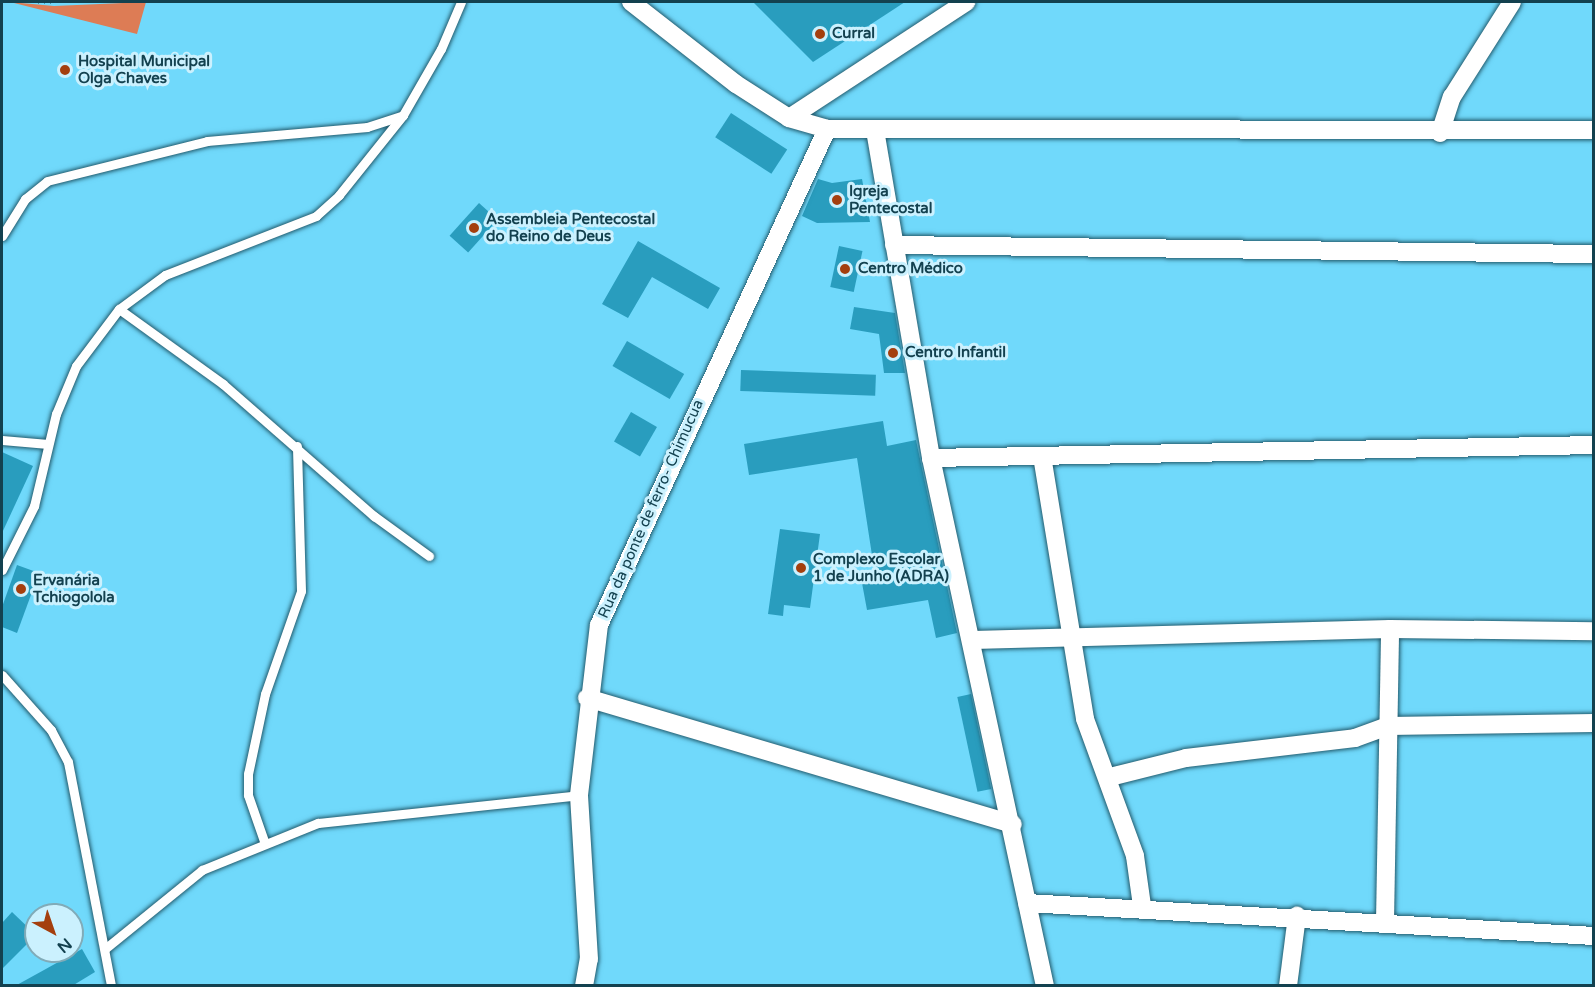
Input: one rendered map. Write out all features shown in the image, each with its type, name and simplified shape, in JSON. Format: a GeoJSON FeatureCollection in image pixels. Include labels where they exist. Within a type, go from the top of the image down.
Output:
{"type":"FeatureCollection","features":[{"type":"Feature","properties":{"kind":"street"},"geometry":{"type":"LineString","coordinates":[[631,2],[789,118],[827,129],[1440,133],[1593,130]]}},
{"type":"Feature","properties":{"kind":"street"},"geometry":{"type":"LineString","coordinates":[[789,118],[966,2]]}},
{"type":"Feature","properties":{"kind":"street"},"geometry":{"type":"LineString","coordinates":[[1440,133],[1452,97],[1512,2]]}},
{"type":"Feature","properties":{"kind":"street","name":"Rua da ponte de ferro- Chimucua"},"geometry":{"type":"LineString","coordinates":[[584,986],[589,959],[579,795],[587,698],[599,625],[827,129]]}},
{"type":"Feature","properties":{"kind":"street"},"geometry":{"type":"LineString","coordinates":[[875,130],[931,458],[1013,824],[1045,986]]}},
{"type":"Feature","properties":{"kind":"street"},"geometry":{"type":"LineString","coordinates":[[894,244],[1593,254]]}},
{"type":"Feature","properties":{"kind":"street"},"geometry":{"type":"LineString","coordinates":[[931,458],[1593,445]]}},
{"type":"Feature","properties":{"kind":"street"},"geometry":{"type":"LineString","coordinates":[[1042,456],[1074,639],[1085,719],[1110,777],[1135,856],[1142,906]]}},
{"type":"Feature","properties":{"kind":"street"},"geometry":{"type":"LineString","coordinates":[[973,640],[1390,629],[1593,631]]}},
{"type":"Feature","properties":{"kind":"street"},"geometry":{"type":"LineString","coordinates":[[1385,922],[1390,629]]}},
{"type":"Feature","properties":{"kind":"street"},"geometry":{"type":"LineString","coordinates":[[587,698],[1013,824]]}},
{"type":"Feature","properties":{"kind":"street"},"geometry":{"type":"LineString","coordinates":[[1110,777],[1186,758],[1355,738],[1389,726],[1593,723]]}},
{"type":"Feature","properties":{"kind":"street"},"geometry":{"type":"LineString","coordinates":[[1027,903],[1142,906],[1593,936]]}},
{"type":"Feature","properties":{"kind":"street"},"geometry":{"type":"LineString","coordinates":[[1288,986],[1297,916]]}},
{"type":"Feature","properties":{"kind":"lane"},"geometry":{"type":"LineString","coordinates":[[2,570],[34,506],[48,444],[76,366],[119,309],[165,275],[316,216],[339,195],[403,115],[441,49],[461,2]]}},
{"type":"Feature","properties":{"kind":"lane"},"geometry":{"type":"LineString","coordinates":[[2,236],[25,199],[47,181],[207,141],[367,127],[403,115]]}},
{"type":"Feature","properties":{"kind":"lane"},"geometry":{"type":"LineString","coordinates":[[119,309],[223,384],[297,446],[374,516],[429,556]]}},
{"type":"Feature","properties":{"kind":"lane"},"geometry":{"type":"LineString","coordinates":[[2,440],[48,444]]}},
{"type":"Feature","properties":{"kind":"lane"},"geometry":{"type":"LineString","coordinates":[[264,841],[248,795],[248,774],[265,694],[301,591],[297,446]]}},
{"type":"Feature","properties":{"kind":"lane"},"geometry":{"type":"LineString","coordinates":[[2,675],[61,745],[106,948],[111,986]]}},
{"type":"Feature","properties":{"kind":"lane"},"geometry":{"type":"LineString","coordinates":[[106,948],[202,870],[264,841],[318,823],[579,795]]}},
{"type":"Feature","properties":{"kind":"path"},"geometry":{"type":"LineString","coordinates":[[38,2],[54,6],[55,2]]}},
{"type":"Feature","properties":{"kind":"shaded area","name":"Hospital Municipal Olga Chaves"},"geometry":{"type":"Polygon","coordinates":[[[10,2],[54,6],[146,2],[137,34],[10,2]]]}},
{"type":"Feature","properties":{"kind":"building","name":"Curral"},"geometry":{"type":"Polygon","coordinates":[[[753,2],[905,2],[813,62],[753,2]]]}},
{"type":"Feature","properties":{"kind":"building"},"geometry":{"type":"Polygon","coordinates":[[[731,113],[787,149],[771,174],[715,137],[731,113]]]}},
{"type":"Feature","properties":{"kind":"building","name":"Igreja Pentecostal"},"geometry":{"type":"Polygon","coordinates":[[[818,179],[832,183],[862,179],[870,222],[817,223],[802,216],[818,179]]]}},
{"type":"Feature","properties":{"kind":"building","name":"Assembleia Pentecostal do Reino de Deus"},"geometry":{"type":"Polygon","coordinates":[[[479,203],[498,220],[468,252],[450,236],[479,203]]]}},
{"type":"Feature","properties":{"kind":"building"},"geometry":{"type":"Polygon","coordinates":[[[638,241],[720,288],[708,309],[652,277],[628,318],[602,304],[638,241]]]}},
{"type":"Feature","properties":{"kind":"building","name":"Centro Médico"},"geometry":{"type":"Polygon","coordinates":[[[839,246],[862,251],[854,292],[830,287],[839,246]]]}},
{"type":"Feature","properties":{"kind":"building","name":"Centro Infantil"},"geometry":{"type":"Polygon","coordinates":[[[854,307],[895,313],[905,373],[884,373],[879,334],[850,329],[854,307]]]}},
{"type":"Feature","properties":{"kind":"building"},"geometry":{"type":"Polygon","coordinates":[[[627,341],[684,374],[670,399],[612,366],[627,341]]]}},
{"type":"Feature","properties":{"kind":"building"},"geometry":{"type":"Polygon","coordinates":[[[741,370],[876,375],[875,396],[740,391],[741,370]]]}},
{"type":"Feature","properties":{"kind":"building"},"geometry":{"type":"Polygon","coordinates":[[[631,412],[657,427],[640,456],[614,441],[631,412]]]}},
{"type":"Feature","properties":{"kind":"building"},"geometry":{"type":"Polygon","coordinates":[[[883,421],[887,446],[916,440],[957,633],[936,638],[928,600],[867,610],[862,583],[876,581],[857,458],[749,475],[744,444],[883,421]]]}},
{"type":"Feature","properties":{"kind":"building"},"geometry":{"type":"Polygon","coordinates":[[[2,452],[33,466],[2,533],[2,452]]]}},
{"type":"Feature","properties":{"kind":"building"},"geometry":{"type":"Polygon","coordinates":[[[780,529],[820,534],[810,608],[784,605],[783,616],[768,614],[780,529]]]}},
{"type":"Feature","properties":{"kind":"building","name":"Ervanária Tchiogolola"},"geometry":{"type":"Polygon","coordinates":[[[17,565],[39,573],[17,633],[2,627],[2,607],[17,565]]]}},
{"type":"Feature","properties":{"kind":"building"},"geometry":{"type":"Polygon","coordinates":[[[971,694],[991,789],[977,792],[957,697],[971,694]]]}},
{"type":"Feature","properties":{"kind":"building"},"geometry":{"type":"Polygon","coordinates":[[[12,912],[24,924],[24,947],[2,969],[2,923],[12,912]]]}},
{"type":"Feature","properties":{"kind":"building"},"geometry":{"type":"Polygon","coordinates":[[[84,953],[95,972],[72,986],[15,986],[57,963],[84,963],[84,953]]]}},
{"type":"Feature","properties":{"kind":"place","name":"Curral"},"geometry":{"type":"Point","coordinates":[820,34]}},
{"type":"Feature","properties":{"kind":"place","name":"Hospital Municipal Olga Chaves"},"geometry":{"type":"Point","coordinates":[65,70]}},
{"type":"Feature","properties":{"kind":"place","name":"Igreja Pentecostal"},"geometry":{"type":"Point","coordinates":[837,200]}},
{"type":"Feature","properties":{"kind":"place","name":"Assembleia Pentecostal do Reino de Deus"},"geometry":{"type":"Point","coordinates":[474,228]}},
{"type":"Feature","properties":{"kind":"place","name":"Centro Médico"},"geometry":{"type":"Point","coordinates":[845,269]}},
{"type":"Feature","properties":{"kind":"place","name":"Centro Infantil"},"geometry":{"type":"Point","coordinates":[893,353]}},
{"type":"Feature","properties":{"kind":"place","name":"Complexo Escolar 1 de Junho (ADRA)"},"geometry":{"type":"Point","coordinates":[801,568]}},
{"type":"Feature","properties":{"kind":"place","name":"Ervanária Tchiogolola"},"geometry":{"type":"Point","coordinates":[21,589]}}]}
